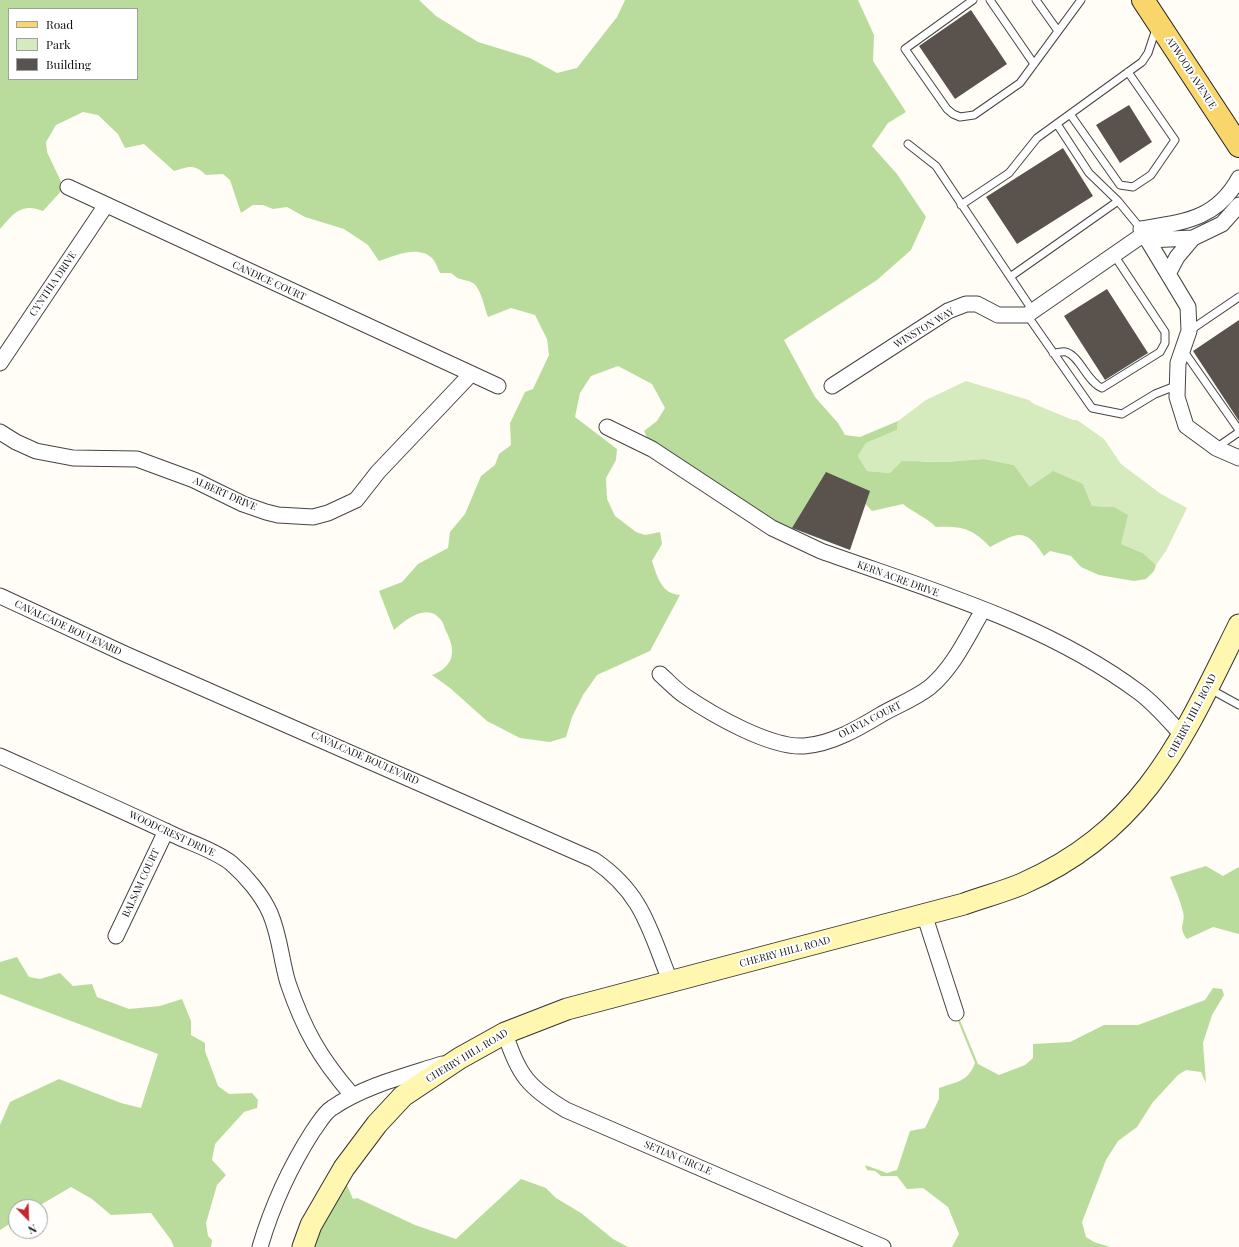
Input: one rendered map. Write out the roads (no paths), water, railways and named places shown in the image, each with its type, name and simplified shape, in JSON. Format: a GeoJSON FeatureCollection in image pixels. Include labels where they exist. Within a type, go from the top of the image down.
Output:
{"type":"FeatureCollection","features":[{"type":"Feature","properties":{"kind":"main road","name":"ATWOOD AVENUE"},"geometry":{"type":"LineString","coordinates":[[1143,0],[1239,146]]}},
{"type":"Feature","properties":{"kind":"main road","name":"CHERRY HILL ROAD"},"geometry":{"type":"LineString","coordinates":[[303,1247],[311,1225],[333,1184],[377,1124],[403,1096],[460,1058],[505,1033],[567,1009],[964,904],[1021,884],[1075,855],[1116,824],[1155,779],[1184,736],[1239,625]]}},
{"type":"Feature","properties":{"kind":"street"},"geometry":{"type":"LineString","coordinates":[[1030,313],[1144,234],[1211,212],[1233,189],[1239,178]]}},
{"type":"Feature","properties":{"kind":"street","name":"CANDICE COURT"},"geometry":{"type":"LineString","coordinates":[[68,187],[471,374]]}},
{"type":"Feature","properties":{"kind":"street","name":"CYNTHIA DRIVE"},"geometry":{"type":"LineString","coordinates":[[0,363],[106,205]]}},
{"type":"Feature","properties":{"kind":"street"},"geometry":{"type":"LineString","coordinates":[[1168,274],[1177,257],[1193,238],[1222,224],[1239,205]]}},
{"type":"Feature","properties":{"kind":"street"},"geometry":{"type":"LineString","coordinates":[[1144,234],[1193,238]]}},
{"type":"Feature","properties":{"kind":"street"},"geometry":{"type":"LineString","coordinates":[[1144,234],[1188,307],[1189,331],[1178,363],[1178,397],[1186,426],[1216,448],[1239,458]]}},
{"type":"Feature","properties":{"kind":"street","name":"WINSTON WAY"},"geometry":{"type":"LineString","coordinates":[[832,386],[948,311],[966,304],[977,304],[998,315],[1030,313]]}},
{"type":"Feature","properties":{"kind":"street"},"geometry":{"type":"LineString","coordinates":[[471,374],[498,386]]}},
{"type":"Feature","properties":{"kind":"street","name":"ALBERT DRIVE"},"geometry":{"type":"LineString","coordinates":[[0,432],[16,442],[36,451],[73,458],[137,460],[194,480],[243,504],[266,512],[278,515],[313,517],[328,513],[356,500],[378,472],[471,374]]}},
{"type":"Feature","properties":{"kind":"street","name":"KERN ACRE DRIVE"},"geometry":{"type":"LineString","coordinates":[[607,427],[652,449],[764,523],[794,539],[822,551],[984,610],[1079,653],[1141,694],[1165,714],[1184,736]]}},
{"type":"Feature","properties":{"kind":"street","name":"CAVALCADE BOULEVARD"},"geometry":{"type":"LineString","coordinates":[[0,596],[125,654],[594,860],[606,868],[626,888],[642,910],[657,942],[672,982]]}},
{"type":"Feature","properties":{"kind":"street","name":"OLIVIA COURT"},"geometry":{"type":"LineString","coordinates":[[660,674],[683,695],[704,708],[759,736],[783,744],[803,746],[822,743],[866,724],[929,687],[948,666],[984,610]]}},
{"type":"Feature","properties":{"kind":"street","name":"WOODCREST DRIVE"},"geometry":{"type":"LineString","coordinates":[[1,760],[205,848],[230,863],[244,876],[264,902],[274,922],[288,982],[311,1038],[332,1072],[352,1096]]}},
{"type":"Feature","properties":{"kind":"street","name":"BALSAM COURT"},"geometry":{"type":"LineString","coordinates":[[116,936],[166,831]]}},
{"type":"Feature","properties":{"kind":"street"},"geometry":{"type":"LineString","coordinates":[[924,914],[956,1013]]}},
{"type":"Feature","properties":{"kind":"street","name":"SETIAN CIRCLE"},"geometry":{"type":"LineString","coordinates":[[505,1033],[512,1053],[527,1082],[545,1098],[566,1110],[883,1247]]}},
{"type":"Feature","properties":{"kind":"street"},"geometry":{"type":"LineString","coordinates":[[260,1247],[277,1200],[302,1148],[322,1118],[331,1109],[352,1096],[402,1077],[460,1058]]}},
{"type":"Feature","properties":{"kind":"lane"},"geometry":{"type":"LineString","coordinates":[[974,0],[905,49],[947,109],[960,117],[974,115],[1020,83],[1081,0]]}},
{"type":"Feature","properties":{"kind":"lane"},"geometry":{"type":"LineString","coordinates":[[990,0],[1034,64]]}},
{"type":"Feature","properties":{"kind":"lane"},"geometry":{"type":"LineString","coordinates":[[1036,0],[1058,31]]}},
{"type":"Feature","properties":{"kind":"lane"},"geometry":{"type":"LineString","coordinates":[[962,205],[1009,172],[1037,138],[1142,62],[1148,53],[1158,22]]}},
{"type":"Feature","properties":{"kind":"lane"},"geometry":{"type":"LineString","coordinates":[[1070,114],[1120,185],[1133,187],[1151,175],[1175,140],[1128,72]]}},
{"type":"Feature","properties":{"kind":"lane"},"geometry":{"type":"LineString","coordinates":[[1057,124],[1089,173],[1118,201],[1144,234]]}},
{"type":"Feature","properties":{"kind":"lane"},"geometry":{"type":"LineString","coordinates":[[908,144],[936,166],[1010,277],[1053,353],[1092,408],[1122,414],[1155,394],[1178,385]]}},
{"type":"Feature","properties":{"kind":"lane"},"geometry":{"type":"LineString","coordinates":[[1010,277],[1118,201]]}},
{"type":"Feature","properties":{"kind":"lane"},"geometry":{"type":"LineString","coordinates":[[1053,353],[1066,352],[1072,355],[1095,385],[1102,388],[1160,352],[1165,343],[1165,332],[1114,255]]}},
{"type":"Feature","properties":{"kind":"lane"},"geometry":{"type":"LineString","coordinates":[[1189,331],[1239,297]]}},
{"type":"Feature","properties":{"kind":"lane"},"geometry":{"type":"LineString","coordinates":[[1182,350],[1239,431],[1216,448]]}},
{"type":"Feature","properties":{"kind":"lane"},"geometry":{"type":"LineString","coordinates":[[1208,688],[1239,705]]}}]}
